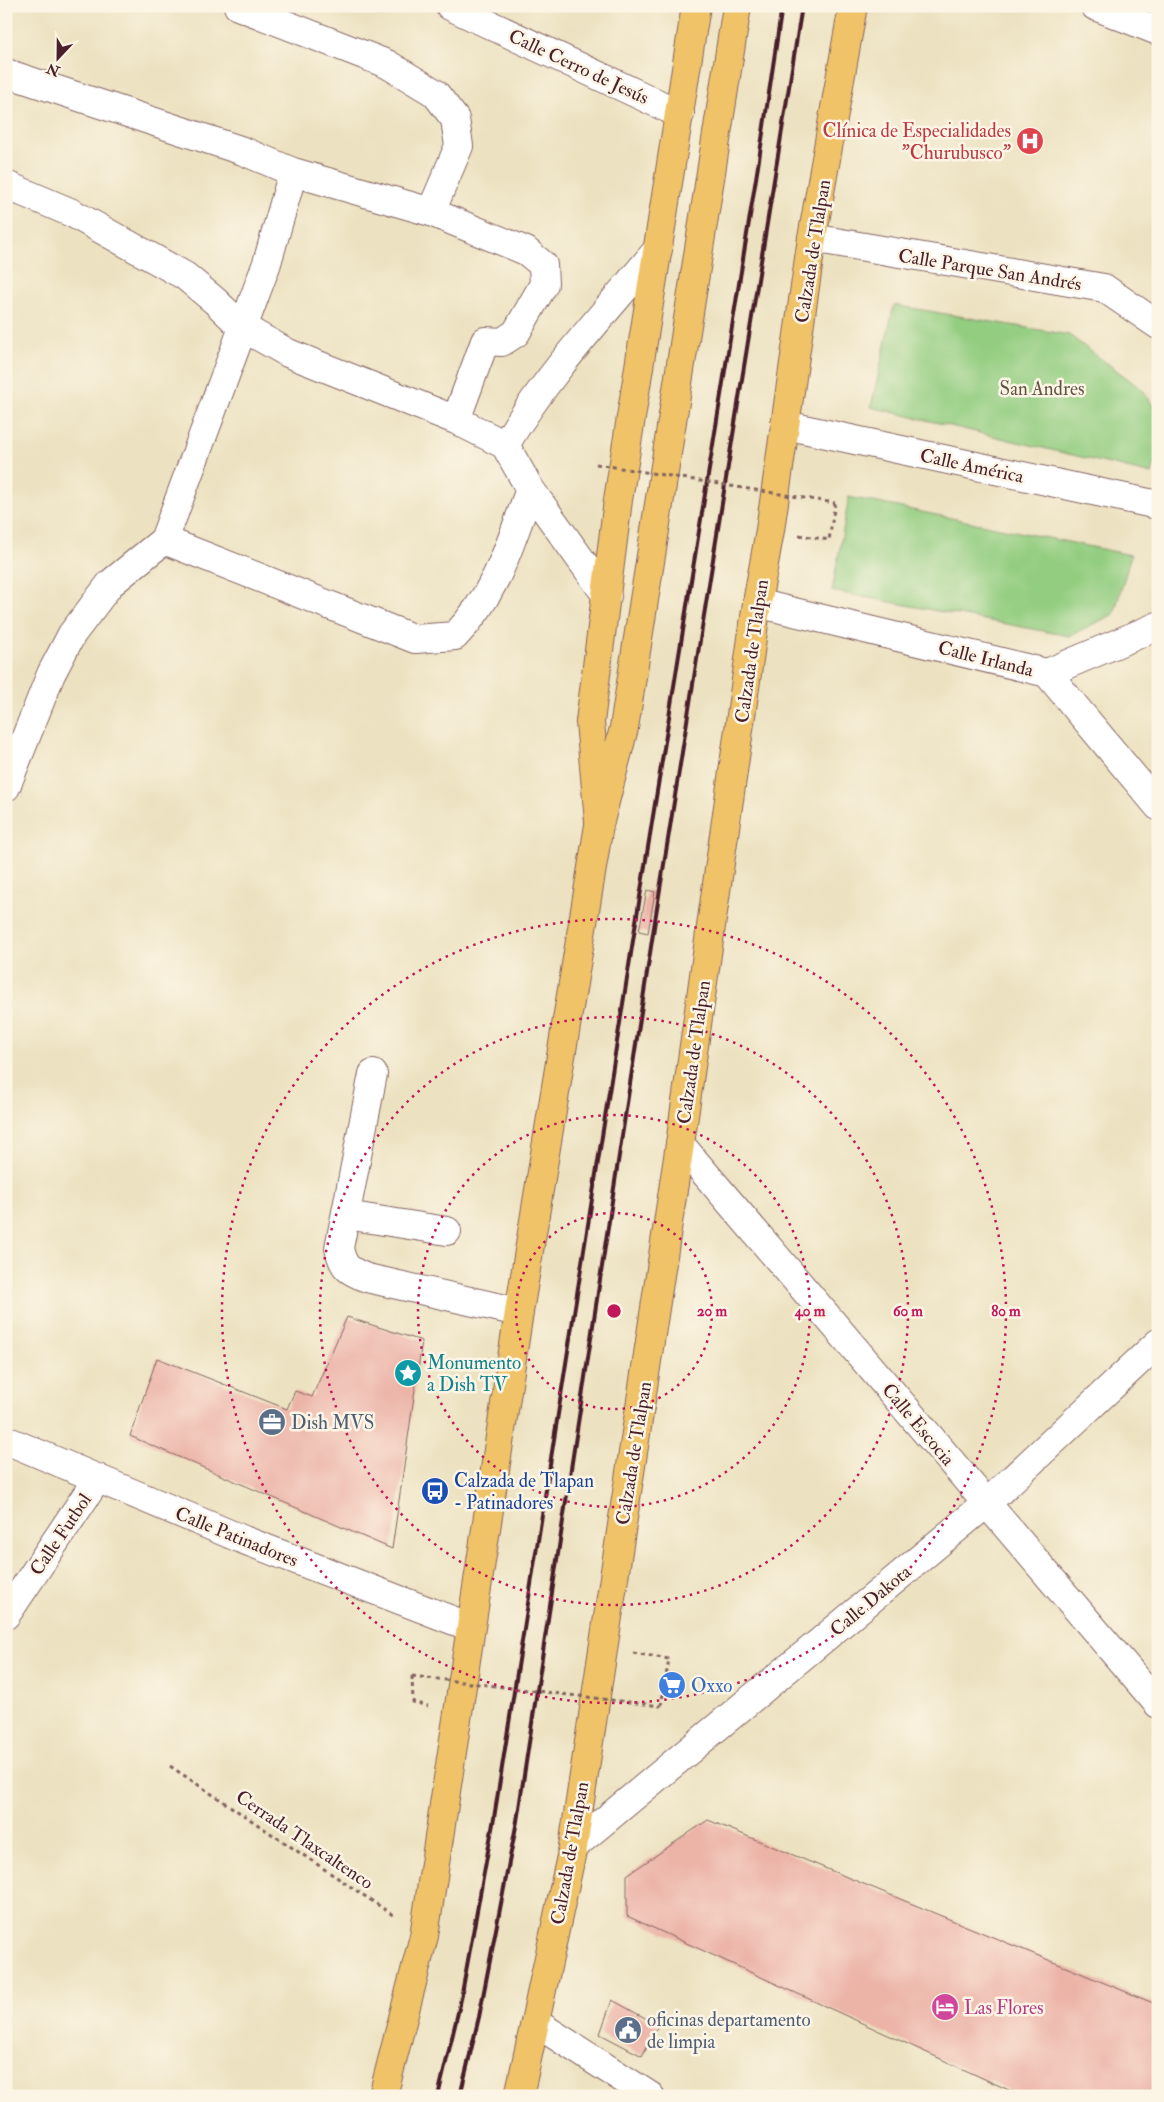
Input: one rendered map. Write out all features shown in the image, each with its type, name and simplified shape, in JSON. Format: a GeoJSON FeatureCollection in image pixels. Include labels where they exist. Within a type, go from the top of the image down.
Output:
{"type":"FeatureCollection","features":[{"type":"Feature","properties":{"kind":"main road"},"geometry":{"type":"LineString","coordinates":[[599,825],[590,722],[618,500],[696,6]]}},
{"type":"Feature","properties":{"kind":"main road"},"geometry":{"type":"LineString","coordinates":[[383,2096],[424,1936],[459,1715],[470,1627],[520,1312],[599,825],[624,728],[737,6]]}},
{"type":"Feature","properties":{"kind":"main road","name":"Calzada de Tlalpan"},"geometry":{"type":"LineString","coordinates":[[519,2096],[573,1847],[680,1144],[757,602],[786,426],[812,238],[853,6]]}},
{"type":"Feature","properties":{"kind":"street"},"geometry":{"type":"LineString","coordinates":[[238,6],[387,64],[435,93],[455,119],[459,146],[431,212]]}},
{"type":"Feature","properties":{"kind":"street","name":"Calle Cerro de Jesús"},"geometry":{"type":"LineString","coordinates":[[450,6],[680,114]]}},
{"type":"Feature","properties":{"kind":"street"},"geometry":{"type":"LineString","coordinates":[[1095,6],[1158,31]]}},
{"type":"Feature","properties":{"kind":"street"},"geometry":{"type":"LineString","coordinates":[[6,73],[243,151],[293,172],[431,212],[526,251],[543,265],[544,284],[516,333],[502,342],[485,341],[456,420]]}},
{"type":"Feature","properties":{"kind":"street"},"geometry":{"type":"LineString","coordinates":[[6,788],[51,674],[72,634],[110,584],[164,540],[267,263],[293,172]]}},
{"type":"Feature","properties":{"kind":"street"},"geometry":{"type":"LineString","coordinates":[[6,185],[72,213],[185,276],[215,301],[242,328],[288,353],[456,420],[505,445],[530,489],[607,596]]}},
{"type":"Feature","properties":{"kind":"street","name":"Calle Parque San Andrés"},"geometry":{"type":"LineString","coordinates":[[812,238],[1104,288],[1158,325]]}},
{"type":"Feature","properties":{"kind":"street"},"geometry":{"type":"LineString","coordinates":[[505,445],[518,422],[553,375],[658,249]]}},
{"type":"Feature","properties":{"kind":"street","name":"Calle América"},"geometry":{"type":"LineString","coordinates":[[786,426],[1158,505]]}},
{"type":"Feature","properties":{"kind":"street"},"geometry":{"type":"LineString","coordinates":[[164,540],[415,639],[455,636],[471,620],[492,588],[506,557],[530,489]]}},
{"type":"Feature","properties":{"kind":"street","name":"Calle Irlanda"},"geometry":{"type":"LineString","coordinates":[[757,602],[1047,673],[1158,806]]}},
{"type":"Feature","properties":{"kind":"street"},"geometry":{"type":"LineString","coordinates":[[1047,673],[1158,626]]}},
{"type":"Feature","properties":{"kind":"street"},"geometry":{"type":"LineString","coordinates":[[373,1074],[338,1248],[341,1261],[350,1271],[367,1278],[520,1312]]}},
{"type":"Feature","properties":{"kind":"street","name":"Calle Escocia"},"geometry":{"type":"LineString","coordinates":[[680,1144],[1158,1704]]}},
{"type":"Feature","properties":{"kind":"street"},"geometry":{"type":"LineString","coordinates":[[346,1215],[447,1231]]}},
{"type":"Feature","properties":{"kind":"street","name":"Calle Dakota"},"geometry":{"type":"LineString","coordinates":[[573,1847],[987,1503],[1158,1343]]}},
{"type":"Feature","properties":{"kind":"street","name":"Calle Patinadores"},"geometry":{"type":"LineString","coordinates":[[6,1440],[244,1540],[470,1627]]}},
{"type":"Feature","properties":{"kind":"street","name":"Calle Futbol"},"geometry":{"type":"LineString","coordinates":[[6,1615],[98,1478]]}},
{"type":"Feature","properties":{"kind":"street"},"geometry":{"type":"LineString","coordinates":[[536,2023],[650,2096]]}},
{"type":"Feature","properties":{"kind":"path"},"geometry":{"type":"LineString","coordinates":[[596,464],[835,503],[829,540]]}},
{"type":"Feature","properties":{"kind":"path"},"geometry":{"type":"LineString","coordinates":[[413,1702],[412,1676],[662,1706],[669,1659]]}},
{"type":"Feature","properties":{"kind":"path","name":"Cerrada Tlaxcaltenco"},"geometry":{"type":"LineString","coordinates":[[170,1766],[424,1936]]}},
{"type":"Feature","properties":{"kind":"green space","name":"San Andres"},"geometry":{"type":"Polygon","coordinates":[[[894,305],[1069,335],[1143,390],[1158,413],[1158,450],[1152,474],[871,407],[894,305]]]}},
{"type":"Feature","properties":{"kind":"green space"},"geometry":{"type":"Polygon","coordinates":[[[849,497],[1131,555],[1114,614],[1069,636],[832,591],[849,497]]]}},
{"type":"Feature","properties":{"kind":"building"},"geometry":{"type":"Polygon","coordinates":[[[647,890],[655,892],[648,933],[639,931],[647,890]]]}},
{"type":"Feature","properties":{"kind":"building","name":"Dish MVS"},"geometry":{"type":"Polygon","coordinates":[[[347,1317],[422,1341],[392,1549],[130,1436],[157,1358],[287,1409],[295,1391],[312,1397],[347,1317]]]}},
{"type":"Feature","properties":{"kind":"building"},"geometry":{"type":"Polygon","coordinates":[[[708,1820],[1158,2005],[1158,2096],[1022,2096],[627,1916],[627,1875],[708,1820]]]}},
{"type":"Feature","properties":{"kind":"building","name":"oficinas departamento de limpia"},"geometry":{"type":"Polygon","coordinates":[[[612,2000],[658,2025],[642,2056],[600,2034],[612,2000]]]}},
{"type":"Feature","properties":{"kind":"railway"},"geometry":{"type":"LineString","coordinates":[[438,2096],[460,2004],[494,1818],[782,6]]}},
{"type":"Feature","properties":{"kind":"railway"},"geometry":{"type":"LineString","coordinates":[[460,2096],[479,2017],[517,1821],[656,914],[802,6]]}},
{"type":"Feature","properties":{"kind":"place","name":"Clínica de Especialidades \"Churubusco\""},"geometry":{"type":"Point","coordinates":[1030,141]}},
{"type":"Feature","properties":{"kind":"place","name":"Monumento a Dish TV"},"geometry":{"type":"Point","coordinates":[408,1373]}},
{"type":"Feature","properties":{"kind":"place","name":"Dish MVS"},"geometry":{"type":"Point","coordinates":[272,1422]}},
{"type":"Feature","properties":{"kind":"place","name":"Calzada de Tlapan - Patinadores"},"geometry":{"type":"Point","coordinates":[435,1491]}},
{"type":"Feature","properties":{"kind":"place","name":"Oxxo"},"geometry":{"type":"Point","coordinates":[672,1685]}},
{"type":"Feature","properties":{"kind":"place","name":"Las Flores"},"geometry":{"type":"Point","coordinates":[945,2007]}},
{"type":"Feature","properties":{"kind":"place","name":"oficinas departamento de limpia"},"geometry":{"type":"Point","coordinates":[628,2030]}}]}
